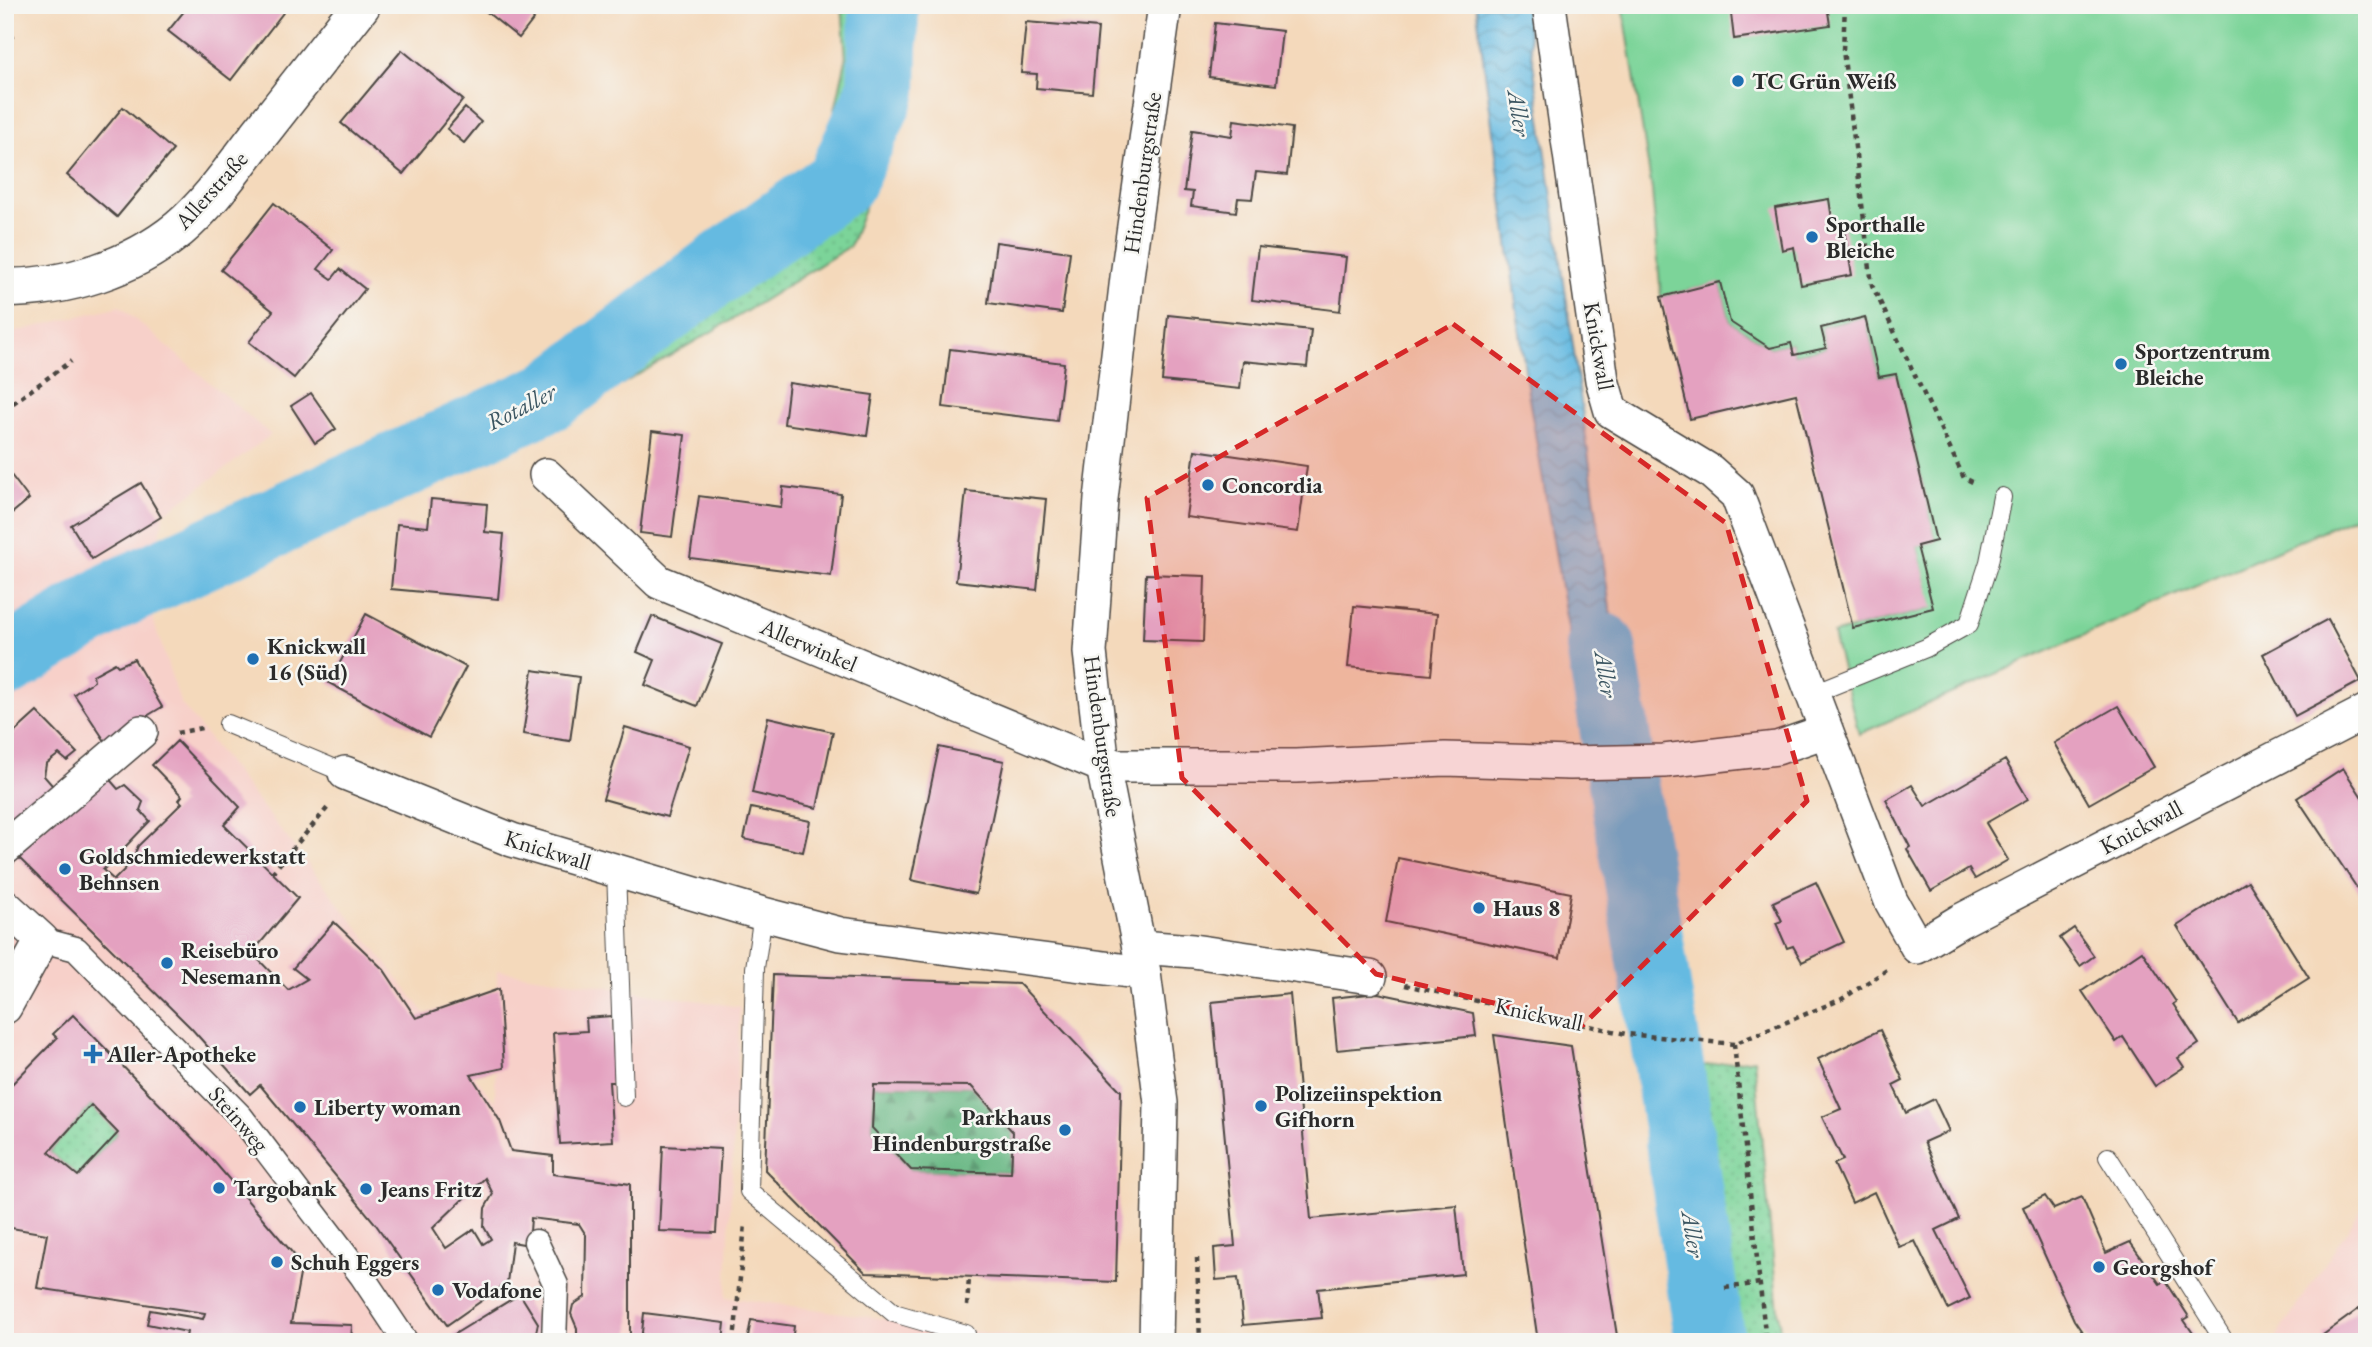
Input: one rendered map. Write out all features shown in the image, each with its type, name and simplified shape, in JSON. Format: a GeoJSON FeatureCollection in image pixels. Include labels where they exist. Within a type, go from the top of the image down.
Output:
{"type":"FeatureCollection","features":[{"type":"Feature","properties":{"kind":"street","name":"Allerstraße"},"geometry":{"type":"LineString","coordinates":[[5,288],[24,288],[98,274],[143,254],[180,228],[218,187],[361,5]]}},
{"type":"Feature","properties":{"kind":"street","name":"Hindenburgstraße"},"geometry":{"type":"LineString","coordinates":[[1156,1342],[1161,1103],[1141,960],[1103,766],[1090,652],[1101,499],[1128,269],[1165,5]]}},
{"type":"Feature","properties":{"kind":"street","name":"Knickwall"},"geometry":{"type":"LineString","coordinates":[[1549,5],[1600,366],[1611,411],[1710,471],[1737,495],[1891,901],[1917,947],[1960,921],[2361,723]]}},
{"type":"Feature","properties":{"kind":"street","name":"Allerwinkel"},"geometry":{"type":"LineString","coordinates":[[546,475],[659,582],[1103,766]]}},
{"type":"Feature","properties":{"kind":"street"},"geometry":{"type":"LineString","coordinates":[[1103,766],[1296,766],[1445,759],[1570,763],[1664,761],[1777,748],[1826,731]]}},
{"type":"Feature","properties":{"kind":"street"},"geometry":{"type":"LineString","coordinates":[[5,848],[141,732]]}},
{"type":"Feature","properties":{"kind":"street","name":"Knickwall"},"geometry":{"type":"LineString","coordinates":[[345,774],[512,840],[763,915],[840,934],[1141,960],[1193,951],[1370,977]]}},
{"type":"Feature","properties":{"kind":"street","name":"Steinweg"},"geometry":{"type":"LineString","coordinates":[[5,906],[42,940],[76,949],[241,1117],[362,1276],[406,1342]]}},
{"type":"Feature","properties":{"kind":"street"},"geometry":{"type":"LineString","coordinates":[[5,1007],[42,940]]}},
{"type":"Feature","properties":{"kind":"street"},"geometry":{"type":"LineString","coordinates":[[536,1242],[556,1285],[554,1342]]}},
{"type":"Feature","properties":{"kind":"lane"},"geometry":{"type":"LineString","coordinates":[[1812,694],[1926,648],[1969,624],[1989,562],[2002,497]]}},
{"type":"Feature","properties":{"kind":"lane","name":"Knickwall"},"geometry":{"type":"LineString","coordinates":[[228,724],[345,774]]}},
{"type":"Feature","properties":{"kind":"lane"},"geometry":{"type":"LineString","coordinates":[[616,870],[624,1097]]}},
{"type":"Feature","properties":{"kind":"lane"},"geometry":{"type":"LineString","coordinates":[[763,915],[755,968],[749,1191],[894,1313],[966,1334]]}},
{"type":"Feature","properties":{"kind":"lane"},"geometry":{"type":"LineString","coordinates":[[2108,1157],[2225,1342]]}},
{"type":"Feature","properties":{"kind":"path"},"geometry":{"type":"LineString","coordinates":[[1845,5],[1843,50],[1872,285],[1964,478],[2002,497]]}},
{"type":"Feature","properties":{"kind":"path"},"geometry":{"type":"LineString","coordinates":[[5,409],[71,361]]}},
{"type":"Feature","properties":{"kind":"path"},"geometry":{"type":"LineString","coordinates":[[141,732],[165,735],[228,724]]}},
{"type":"Feature","properties":{"kind":"path"},"geometry":{"type":"LineString","coordinates":[[272,873],[327,812],[345,774]]}},
{"type":"Feature","properties":{"kind":"path","name":"Knickwall"},"geometry":{"type":"LineString","coordinates":[[1370,977],[1626,1034],[1734,1044],[1842,999],[1896,965],[1917,947]]}},
{"type":"Feature","properties":{"kind":"path"},"geometry":{"type":"LineString","coordinates":[[1734,1044],[1766,1342]]}},
{"type":"Feature","properties":{"kind":"path"},"geometry":{"type":"LineString","coordinates":[[734,1342],[749,1191]]}},
{"type":"Feature","properties":{"kind":"path"},"geometry":{"type":"LineString","coordinates":[[1725,1288],[1760,1283]]}},
{"type":"Feature","properties":{"kind":"highlighted area"},"geometry":{"type":"Polygon","coordinates":[[[1453,324],[1726,523],[1807,801],[1583,1025],[1376,974],[1182,778],[1147,498],[1453,324]]]}},
{"type":"Feature","properties":{"kind":"shaded area"},"geometry":{"type":"Polygon","coordinates":[[[120,306],[271,435],[164,514],[146,598],[180,702],[495,1102],[497,970],[740,1007],[726,1297],[1051,1342],[5,1342],[5,359],[15,332],[120,306]]]}},
{"type":"Feature","properties":{"kind":"shaded area"},"geometry":{"type":"Polygon","coordinates":[[[2367,1200],[2367,1342],[2273,1342],[2367,1200]]]}},
{"type":"Feature","properties":{"kind":"green space"},"geometry":{"type":"Polygon","coordinates":[[[842,5],[905,5],[906,66],[889,144],[850,246],[745,312],[518,445],[279,553],[108,619],[5,690],[5,631],[87,581],[503,387],[775,207],[826,151],[846,60],[842,5]]]}},
{"type":"Feature","properties":{"kind":"green space","name":"Sportzentrum Bleiche"},"geometry":{"type":"Polygon","coordinates":[[[1623,5],[2367,5],[2367,511],[1859,734],[1833,634],[1932,608],[1917,546],[1936,541],[1896,374],[1879,377],[1865,317],[1821,327],[1826,348],[1794,355],[1791,343],[1770,348],[1730,322],[1720,283],[1661,297],[1652,190],[1623,5]]]}},
{"type":"Feature","properties":{"kind":"green space"},"geometry":{"type":"Polygon","coordinates":[[[1754,1059],[1781,1342],[1736,1342],[1700,1066],[1754,1059]]]}},
{"type":"Feature","properties":{"kind":"green space"},"geometry":{"type":"Polygon","coordinates":[[[874,1085],[971,1086],[1013,1132],[1011,1173],[911,1170],[872,1128],[874,1085]]]}},
{"type":"Feature","properties":{"kind":"green space"},"geometry":{"type":"Polygon","coordinates":[[[91,1105],[118,1133],[78,1176],[49,1152],[91,1105]]]}},
{"type":"Feature","properties":{"kind":"water"},"geometry":{"type":"Polygon","coordinates":[[[1476,5],[1525,5],[1629,743],[1587,741],[1528,392],[1476,5]]]}},
{"type":"Feature","properties":{"kind":"building"},"geometry":{"type":"Polygon","coordinates":[[[189,5],[289,5],[231,80],[168,31],[189,5]]]}},
{"type":"Feature","properties":{"kind":"building"},"geometry":{"type":"Polygon","coordinates":[[[478,5],[533,5],[540,11],[519,38],[478,5]]]}},
{"type":"Feature","properties":{"kind":"building"},"geometry":{"type":"Polygon","coordinates":[[[1730,5],[1827,5],[1830,25],[1734,39],[1730,5]]]}},
{"type":"Feature","properties":{"kind":"building"},"geometry":{"type":"Polygon","coordinates":[[[1026,22],[1098,28],[1092,93],[1036,88],[1037,74],[1021,73],[1026,22]]]}},
{"type":"Feature","properties":{"kind":"building"},"geometry":{"type":"Polygon","coordinates":[[[1215,23],[1282,31],[1276,85],[1209,77],[1215,23]]]}},
{"type":"Feature","properties":{"kind":"building"},"geometry":{"type":"Polygon","coordinates":[[[5,24],[13,37],[5,42],[5,24]]]}},
{"type":"Feature","properties":{"kind":"building"},"geometry":{"type":"Polygon","coordinates":[[[402,50],[463,100],[403,174],[341,123],[402,50]]]}},
{"type":"Feature","properties":{"kind":"building"},"geometry":{"type":"Polygon","coordinates":[[[123,107],[173,150],[117,217],[67,175],[123,107]]]}},
{"type":"Feature","properties":{"kind":"building"},"geometry":{"type":"Polygon","coordinates":[[[465,108],[481,122],[464,143],[447,129],[465,108]]]}},
{"type":"Feature","properties":{"kind":"building"},"geometry":{"type":"Polygon","coordinates":[[[1234,120],[1292,128],[1287,175],[1256,172],[1252,199],[1238,198],[1236,212],[1191,206],[1193,192],[1184,191],[1192,130],[1232,136],[1234,120]]]}},
{"type":"Feature","properties":{"kind":"building","name":"Sporthalle Bleiche"},"geometry":{"type":"Polygon","coordinates":[[[1829,199],[1833,226],[1843,224],[1852,275],[1801,285],[1794,247],[1782,250],[1775,208],[1829,199]]]}},
{"type":"Feature","properties":{"kind":"building"},"geometry":{"type":"Polygon","coordinates":[[[274,203],[333,250],[318,269],[332,279],[340,269],[365,289],[294,378],[249,342],[273,311],[221,270],[274,203]]]}},
{"type":"Feature","properties":{"kind":"building"},"geometry":{"type":"Polygon","coordinates":[[[996,242],[1070,252],[1062,313],[988,303],[996,242]]]}},
{"type":"Feature","properties":{"kind":"building"},"geometry":{"type":"Polygon","coordinates":[[[1258,247],[1346,257],[1340,311],[1252,300],[1258,247]]]}},
{"type":"Feature","properties":{"kind":"building"},"geometry":{"type":"Polygon","coordinates":[[[1720,282],[1730,322],[1770,348],[1791,343],[1794,355],[1826,348],[1821,328],[1865,317],[1879,377],[1896,374],[1936,541],[1917,546],[1933,608],[1853,628],[1796,394],[1690,419],[1661,297],[1720,282]]]}},
{"type":"Feature","properties":{"kind":"building"},"geometry":{"type":"Polygon","coordinates":[[[1168,315],[1311,330],[1307,367],[1243,361],[1240,389],[1162,381],[1168,315]]]}},
{"type":"Feature","properties":{"kind":"building"},"geometry":{"type":"Polygon","coordinates":[[[950,349],[1064,363],[1057,421],[943,407],[950,349]]]}},
{"type":"Feature","properties":{"kind":"building"},"geometry":{"type":"Polygon","coordinates":[[[789,383],[873,395],[867,436],[784,424],[789,383]]]}},
{"type":"Feature","properties":{"kind":"building"},"geometry":{"type":"Polygon","coordinates":[[[311,393],[336,429],[315,443],[291,406],[311,393]]]}},
{"type":"Feature","properties":{"kind":"building"},"geometry":{"type":"Polygon","coordinates":[[[652,431],[685,435],[672,537],[640,533],[652,431]]]}},
{"type":"Feature","properties":{"kind":"building"},"geometry":{"type":"Polygon","coordinates":[[[1195,450],[1307,466],[1298,532],[1186,517],[1195,450]]]}},
{"type":"Feature","properties":{"kind":"building"},"geometry":{"type":"Polygon","coordinates":[[[5,467],[29,499],[5,519],[5,467]]]}},
{"type":"Feature","properties":{"kind":"building"},"geometry":{"type":"Polygon","coordinates":[[[141,483],[161,517],[92,559],[71,525],[141,483]]]}},
{"type":"Feature","properties":{"kind":"building"},"geometry":{"type":"Polygon","coordinates":[[[783,487],[841,494],[831,576],[690,558],[699,496],[781,507],[783,487]]]}},
{"type":"Feature","properties":{"kind":"building"},"geometry":{"type":"Polygon","coordinates":[[[966,491],[1046,499],[1037,590],[956,581],[966,491]]]}},
{"type":"Feature","properties":{"kind":"building"},"geometry":{"type":"Polygon","coordinates":[[[431,499],[487,504],[485,532],[504,534],[498,599],[391,589],[397,524],[428,527],[431,499]]]}},
{"type":"Feature","properties":{"kind":"building"},"geometry":{"type":"Polygon","coordinates":[[[1146,574],[1205,576],[1203,642],[1143,640],[1146,574]]]}},
{"type":"Feature","properties":{"kind":"building"},"geometry":{"type":"Polygon","coordinates":[[[1354,606],[1437,614],[1431,675],[1348,667],[1354,606]]]}},
{"type":"Feature","properties":{"kind":"building"},"geometry":{"type":"Polygon","coordinates":[[[366,614],[466,667],[429,737],[329,683],[366,614]]]}},
{"type":"Feature","properties":{"kind":"building"},"geometry":{"type":"Polygon","coordinates":[[[652,616],[722,644],[697,706],[645,685],[655,660],[637,652],[652,616]]]}},
{"type":"Feature","properties":{"kind":"building"},"geometry":{"type":"Polygon","coordinates":[[[2328,619],[2361,681],[2295,716],[2263,654],[2328,619]]]}},
{"type":"Feature","properties":{"kind":"building"},"geometry":{"type":"Polygon","coordinates":[[[134,659],[162,707],[105,741],[74,694],[94,681],[93,675],[115,663],[118,666],[134,659]]]}},
{"type":"Feature","properties":{"kind":"building"},"geometry":{"type":"Polygon","coordinates":[[[533,670],[579,677],[570,741],[523,734],[533,670]]]}},
{"type":"Feature","properties":{"kind":"building"},"geometry":{"type":"Polygon","coordinates":[[[2118,706],[2154,767],[2089,804],[2054,743],[2118,706]]]}},
{"type":"Feature","properties":{"kind":"building"},"geometry":{"type":"Polygon","coordinates":[[[37,712],[77,753],[67,761],[59,754],[46,764],[44,776],[59,793],[5,843],[5,741],[37,712]]]}},
{"type":"Feature","properties":{"kind":"building"},"geometry":{"type":"Polygon","coordinates":[[[768,717],[833,732],[817,808],[752,793],[768,717]]]}},
{"type":"Feature","properties":{"kind":"building"},"geometry":{"type":"Polygon","coordinates":[[[625,727],[689,746],[667,817],[603,799],[625,727]]]}},
{"type":"Feature","properties":{"kind":"building"},"geometry":{"type":"Polygon","coordinates":[[[177,741],[240,807],[224,825],[298,898],[252,953],[288,990],[307,979],[293,968],[334,922],[384,970],[416,1018],[499,989],[504,1068],[471,1075],[500,1121],[511,1151],[553,1156],[553,1174],[630,1184],[630,1342],[577,1342],[577,1328],[571,1314],[573,1305],[585,1297],[586,1235],[579,1224],[531,1218],[529,1245],[512,1242],[507,1283],[447,1325],[374,1222],[260,1085],[250,1094],[191,1028],[14,853],[105,774],[118,789],[125,785],[143,802],[140,810],[150,821],[103,870],[114,880],[131,863],[138,846],[182,803],[179,800],[182,796],[152,765],[177,741]],[[485,1178],[433,1228],[446,1248],[474,1229],[483,1244],[491,1239],[484,1227],[485,1208],[493,1194],[485,1178]]]}},
{"type":"Feature","properties":{"kind":"building"},"geometry":{"type":"Polygon","coordinates":[[[939,747],[1004,761],[976,894],[911,880],[939,747]]]}},
{"type":"Feature","properties":{"kind":"building"},"geometry":{"type":"Polygon","coordinates":[[[2005,760],[2028,799],[1986,823],[2008,860],[1975,879],[1969,869],[1931,891],[1907,849],[1910,847],[1886,800],[1912,785],[1925,806],[2005,760]]]}},
{"type":"Feature","properties":{"kind":"building"},"geometry":{"type":"Polygon","coordinates":[[[2343,768],[2367,805],[2367,903],[2297,798],[2343,768]]]}},
{"type":"Feature","properties":{"kind":"building"},"geometry":{"type":"Polygon","coordinates":[[[751,808],[810,821],[803,852],[744,839],[751,808]]]}},
{"type":"Feature","properties":{"kind":"building","name":"Haus 8"},"geometry":{"type":"Polygon","coordinates":[[[1398,858],[1571,893],[1560,958],[1386,922],[1398,858]]]}},
{"type":"Feature","properties":{"kind":"building"},"geometry":{"type":"Polygon","coordinates":[[[2248,881],[2309,978],[2238,1023],[2177,926],[2248,881]]]}},
{"type":"Feature","properties":{"kind":"building"},"geometry":{"type":"Polygon","coordinates":[[[1816,882],[1844,942],[1802,962],[1793,946],[1787,948],[1776,923],[1782,921],[1773,902],[1816,882]]]}},
{"type":"Feature","properties":{"kind":"building"},"geometry":{"type":"Polygon","coordinates":[[[2074,928],[2094,956],[2080,966],[2060,938],[2074,928]]]}},
{"type":"Feature","properties":{"kind":"building"},"geometry":{"type":"Polygon","coordinates":[[[2142,951],[2176,1002],[2173,1004],[2199,1044],[2178,1058],[2184,1067],[2155,1086],[2123,1037],[2116,1042],[2082,991],[2142,951]]]}},
{"type":"Feature","properties":{"kind":"building","name":"Parkhaus Hindenburgstraße"},"geometry":{"type":"Polygon","coordinates":[[[773,975],[1019,984],[1121,1091],[1116,1282],[866,1273],[765,1170],[773,975]],[[874,1085],[872,1128],[911,1170],[1011,1173],[1013,1132],[971,1086],[874,1085]]]}},
{"type":"Feature","properties":{"kind":"building"},"geometry":{"type":"Polygon","coordinates":[[[1378,993],[1473,1013],[1476,1036],[1337,1050],[1332,998],[1378,993]]]}},
{"type":"Feature","properties":{"kind":"building","name":"Polizeiinspektion Gifhorn"},"geometry":{"type":"Polygon","coordinates":[[[1290,994],[1311,1219],[1456,1205],[1463,1274],[1318,1289],[1322,1318],[1243,1325],[1238,1278],[1216,1280],[1214,1248],[1235,1246],[1212,1002],[1290,994]]]}},
{"type":"Feature","properties":{"kind":"building"},"geometry":{"type":"Polygon","coordinates":[[[73,1015],[204,1150],[302,1264],[291,1323],[352,1325],[351,1342],[249,1342],[220,1338],[220,1342],[185,1342],[187,1332],[147,1324],[150,1310],[203,1319],[205,1313],[37,1288],[47,1234],[5,1227],[5,1091],[57,1038],[53,1034],[73,1015]],[[91,1105],[49,1152],[78,1176],[118,1133],[91,1105]]]}},
{"type":"Feature","properties":{"kind":"building"},"geometry":{"type":"Polygon","coordinates":[[[612,1016],[615,1082],[609,1082],[613,1141],[560,1144],[553,1033],[587,1031],[586,1018],[612,1016]]]}},
{"type":"Feature","properties":{"kind":"building"},"geometry":{"type":"Polygon","coordinates":[[[1880,1030],[1903,1080],[1893,1085],[1906,1113],[1934,1099],[1949,1131],[1924,1142],[1959,1219],[1936,1230],[1970,1298],[1948,1309],[1915,1241],[1899,1247],[1874,1192],[1852,1203],[1834,1164],[1843,1160],[1822,1117],[1841,1109],[1818,1059],[1880,1030]]]}},
{"type":"Feature","properties":{"kind":"building"},"geometry":{"type":"Polygon","coordinates":[[[1494,1035],[1571,1046],[1618,1342],[1538,1342],[1494,1035]]]}},
{"type":"Feature","properties":{"kind":"building"},"geometry":{"type":"Polygon","coordinates":[[[663,1146],[721,1149],[716,1233],[659,1231],[663,1146]]]}},
{"type":"Feature","properties":{"kind":"building","name":"Georgshof"},"geometry":{"type":"Polygon","coordinates":[[[2045,1196],[2054,1209],[2082,1197],[2106,1253],[2130,1242],[2160,1284],[2165,1280],[2189,1317],[2184,1320],[2199,1342],[2089,1342],[2074,1320],[2023,1207],[2045,1196]]]}},
{"type":"Feature","properties":{"kind":"building"},"geometry":{"type":"Polygon","coordinates":[[[520,1294],[538,1323],[534,1342],[457,1342],[453,1335],[520,1294]]]}},
{"type":"Feature","properties":{"kind":"building"},"geometry":{"type":"Polygon","coordinates":[[[2367,1303],[2367,1342],[2328,1342],[2323,1335],[2367,1303]]]}},
{"type":"Feature","properties":{"kind":"building"},"geometry":{"type":"Polygon","coordinates":[[[644,1313],[725,1323],[723,1342],[641,1342],[644,1313]]]}},
{"type":"Feature","properties":{"kind":"building"},"geometry":{"type":"Polygon","coordinates":[[[751,1320],[794,1326],[792,1342],[747,1342],[751,1320]]]}},
{"type":"Feature","properties":{"kind":"waterway","name":"Rotaller"},"geometry":{"type":"LineString","coordinates":[[5,663],[114,596],[550,396],[716,270],[841,181],[882,90],[884,5]]}},
{"type":"Feature","properties":{"kind":"waterway","name":"Aller"},"geometry":{"type":"LineString","coordinates":[[1601,647],[1669,1066],[1710,1342]]}},
{"type":"Feature","properties":{"kind":"place","name":"TC Grün Weiß"},"geometry":{"type":"Point","coordinates":[1738,81]}},
{"type":"Feature","properties":{"kind":"place","name":"Sporthalle Bleiche"},"geometry":{"type":"Point","coordinates":[1812,237]}},
{"type":"Feature","properties":{"kind":"place","name":"Sportzentrum Bleiche"},"geometry":{"type":"Point","coordinates":[2121,364]}},
{"type":"Feature","properties":{"kind":"place","name":"Concordia"},"geometry":{"type":"Point","coordinates":[1208,485]}},
{"type":"Feature","properties":{"kind":"place","name":"Knickwall 16 (Süd)"},"geometry":{"type":"Point","coordinates":[253,659]}},
{"type":"Feature","properties":{"kind":"place","name":"Goldschmiedewerkstatt Behnsen"},"geometry":{"type":"Point","coordinates":[65,869]}},
{"type":"Feature","properties":{"kind":"place","name":"Haus 8"},"geometry":{"type":"Point","coordinates":[1479,908]}},
{"type":"Feature","properties":{"kind":"place","name":"Reisebüro Nesemann"},"geometry":{"type":"Point","coordinates":[167,963]}},
{"type":"Feature","properties":{"kind":"place","name":"Aller-Apotheke"},"geometry":{"type":"Point","coordinates":[93,1054]}},
{"type":"Feature","properties":{"kind":"place","name":"Polizeiinspektion Gifhorn"},"geometry":{"type":"Point","coordinates":[1261,1106]}},
{"type":"Feature","properties":{"kind":"place","name":"Liberty woman"},"geometry":{"type":"Point","coordinates":[300,1107]}},
{"type":"Feature","properties":{"kind":"place","name":"Parkhaus Hindenburgstraße"},"geometry":{"type":"Point","coordinates":[1065,1130]}},
{"type":"Feature","properties":{"kind":"place","name":"Targobank"},"geometry":{"type":"Point","coordinates":[219,1188]}},
{"type":"Feature","properties":{"kind":"place","name":"Jeans Fritz"},"geometry":{"type":"Point","coordinates":[366,1189]}},
{"type":"Feature","properties":{"kind":"place","name":"Schuh Eggers"},"geometry":{"type":"Point","coordinates":[277,1262]}},
{"type":"Feature","properties":{"kind":"place","name":"Georgshof"},"geometry":{"type":"Point","coordinates":[2099,1267]}},
{"type":"Feature","properties":{"kind":"place","name":"Vodafone"},"geometry":{"type":"Point","coordinates":[438,1290]}}]}
